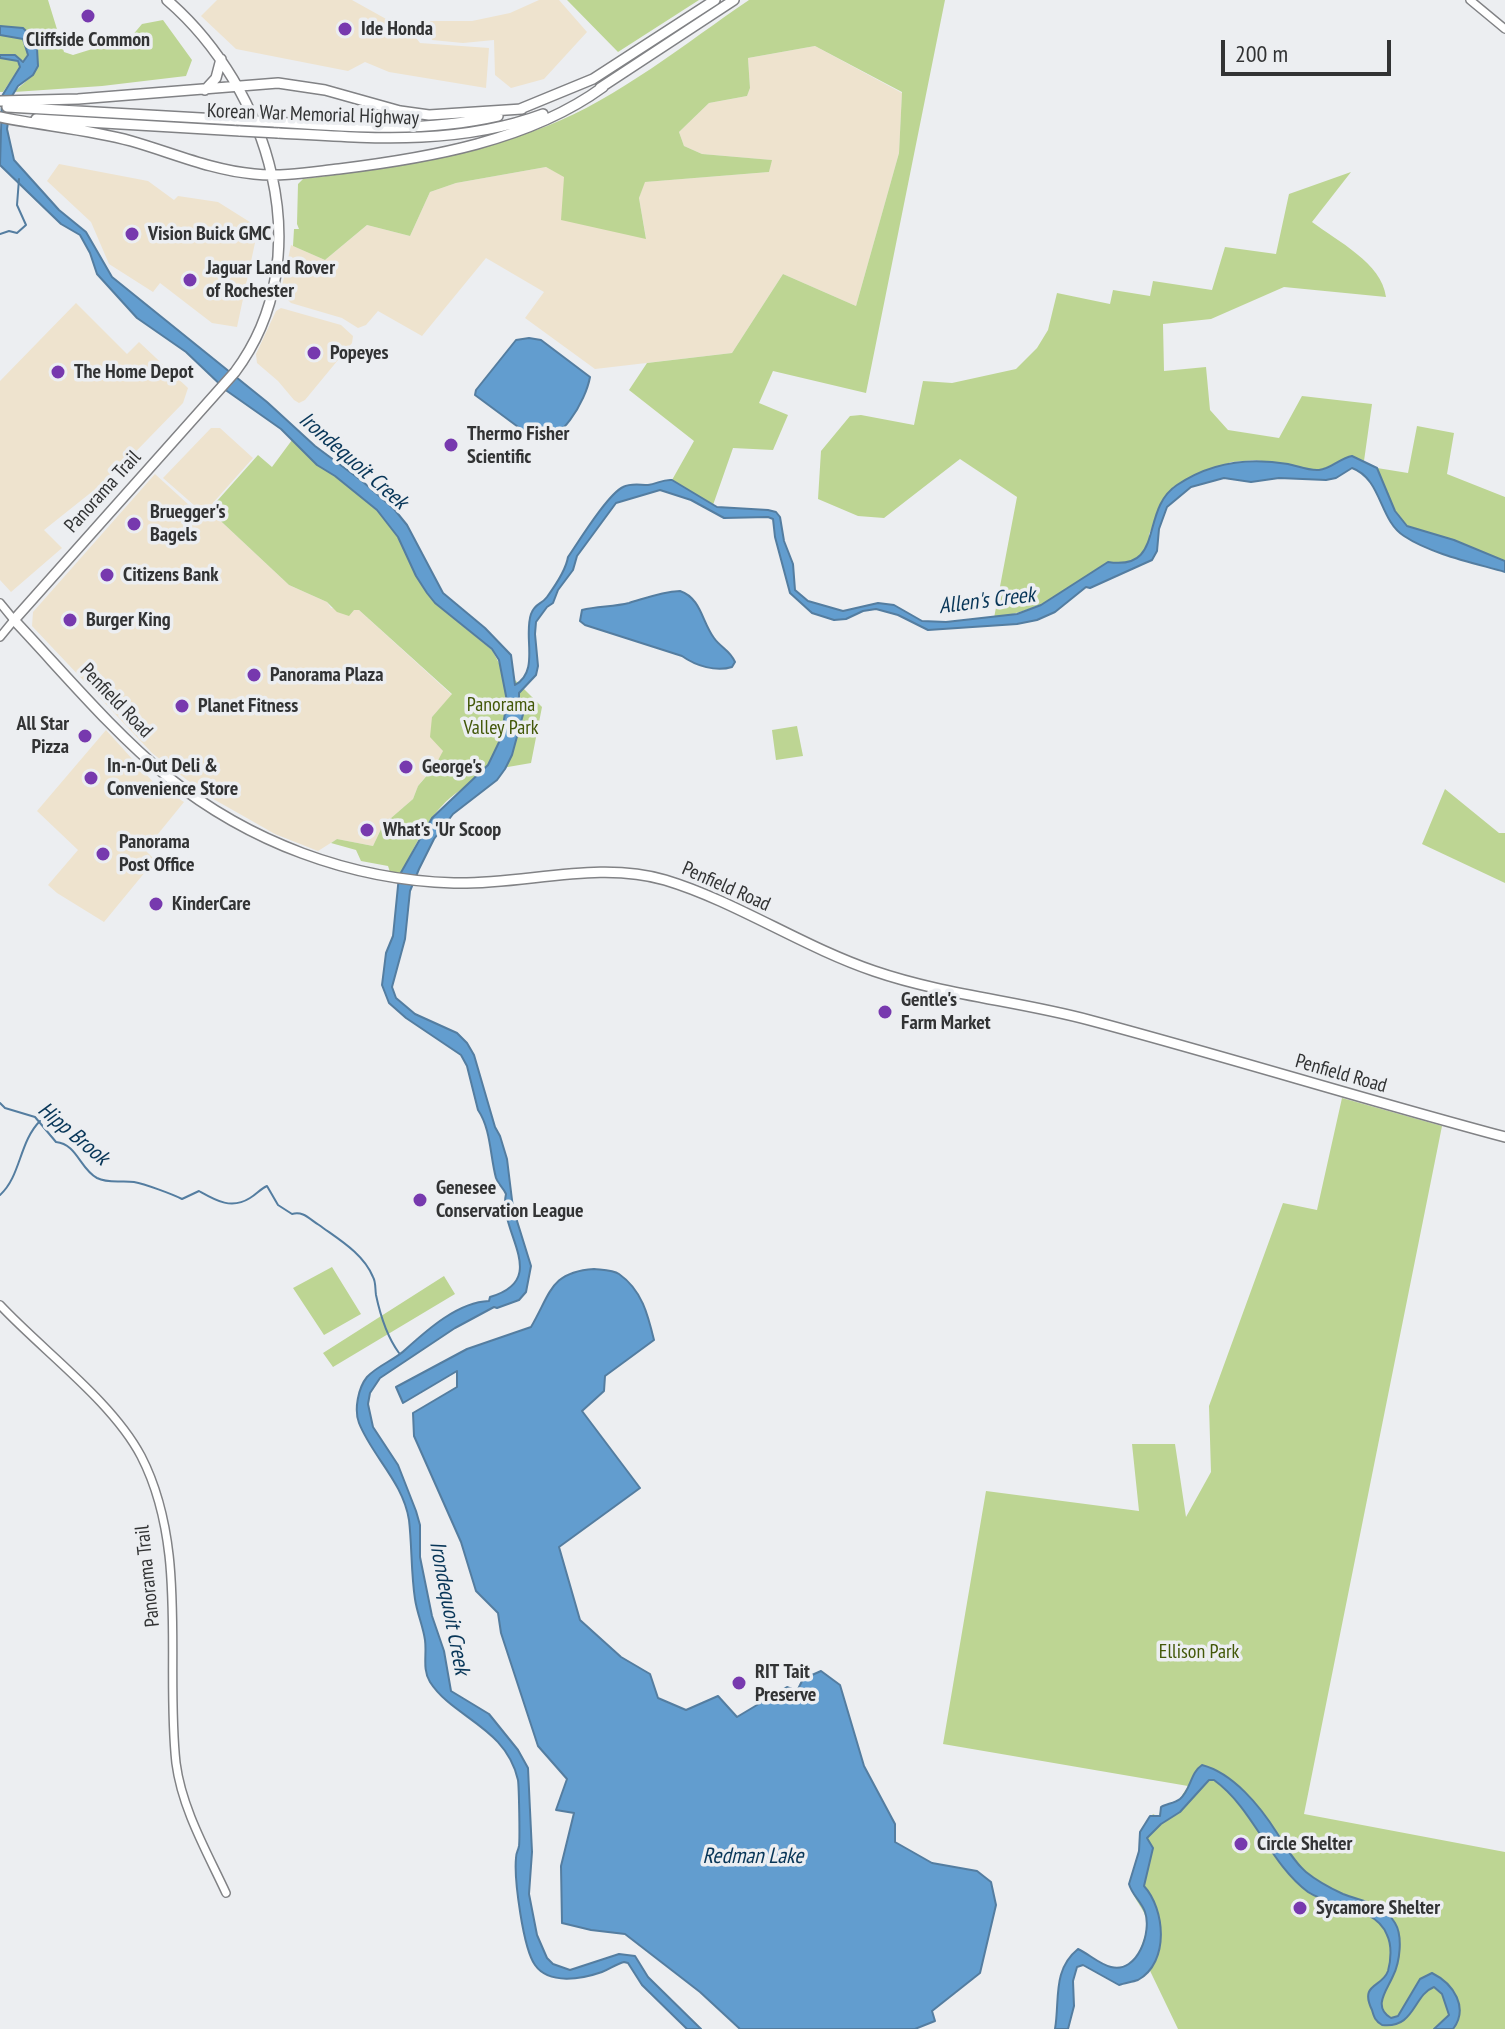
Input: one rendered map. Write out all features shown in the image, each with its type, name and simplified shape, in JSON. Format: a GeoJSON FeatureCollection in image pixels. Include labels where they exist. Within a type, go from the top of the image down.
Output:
{"type":"FeatureCollection","features":[{"type":"Feature","properties":{"kind":"main road","name":"Panorama Trail"},"geometry":{"type":"LineString","coordinates":[[14,620],[235,372],[260,330],[274,283],[279,241],[272,175],[256,124],[221,59],[183,13],[167,0]]}},
{"type":"Feature","properties":{"kind":"main road","name":"Korean War Memorial Highway"},"geometry":{"type":"LineString","coordinates":[[25,112],[410,128],[466,123],[522,109],[593,79],[715,0]]}},
{"type":"Feature","properties":{"kind":"main road","name":"Korean War Memorial Highway"},"geometry":{"type":"LineString","coordinates":[[25,112],[240,131],[388,139],[447,136],[535,117],[603,87],[734,0]]}},
{"type":"Feature","properties":{"kind":"main road"},"geometry":{"type":"LineString","coordinates":[[205,90],[216,78],[221,59]]}},
{"type":"Feature","properties":{"kind":"main road"},"geometry":{"type":"LineString","coordinates":[[0,117],[238,86],[296,84],[400,111],[429,115],[522,109]]}},
{"type":"Feature","properties":{"kind":"main road"},"geometry":{"type":"LineString","coordinates":[[0,104],[213,168],[272,175],[377,164],[468,145],[553,116],[581,103],[603,87]]}},
{"type":"Feature","properties":{"kind":"main road","name":"Penfield Road"},"geometry":{"type":"LineString","coordinates":[[14,620],[132,744],[189,792],[232,820],[278,844],[329,862],[391,877],[431,882],[502,881],[607,873],[664,880],[847,961],[902,980],[1060,1012],[1377,1104],[1505,1137]]}},
{"type":"Feature","properties":{"kind":"street"},"geometry":{"type":"LineString","coordinates":[[1470,0],[1505,29]]}},
{"type":"Feature","properties":{"kind":"street","name":"Penfield Road"},"geometry":{"type":"LineString","coordinates":[[0,603],[14,620]]}},
{"type":"Feature","properties":{"kind":"street","name":"Panorama Trail"},"geometry":{"type":"LineString","coordinates":[[0,637],[14,620]]}},
{"type":"Feature","properties":{"kind":"street","name":"Panorama Trail"},"geometry":{"type":"LineString","coordinates":[[0,1305],[125,1431],[147,1469],[160,1513],[170,1577],[177,1766],[187,1805],[226,1893]]}},
{"type":"Feature","properties":{"kind":"shaded area"},"geometry":{"type":"Polygon","coordinates":[[[217,0],[352,0],[413,34],[420,43],[489,48],[486,88],[389,72],[365,62],[348,71],[236,49],[201,16],[217,0]]]}},
{"type":"Feature","properties":{"kind":"shaded area"},"geometry":{"type":"Polygon","coordinates":[[[539,0],[559,0],[587,32],[544,79],[511,88],[495,75],[494,40],[463,43],[432,40],[430,21],[472,21],[510,13],[539,0]]]}},
{"type":"Feature","properties":{"kind":"shaded area"},"geometry":{"type":"Polygon","coordinates":[[[815,46],[902,93],[899,153],[856,306],[783,274],[732,353],[595,369],[525,318],[544,292],[486,258],[422,336],[378,311],[366,325],[358,328],[342,318],[291,303],[284,296],[282,286],[291,245],[325,260],[367,225],[410,236],[430,192],[456,183],[546,167],[564,176],[646,238],[639,198],[644,182],[769,172],[771,160],[702,154],[684,146],[679,132],[709,103],[747,96],[750,88],[748,58],[815,46]]]}},
{"type":"Feature","properties":{"kind":"shaded area"},"geometry":{"type":"Polygon","coordinates":[[[59,164],[148,181],[174,200],[178,196],[218,202],[253,224],[256,238],[237,327],[212,323],[160,283],[153,292],[109,264],[91,222],[47,181],[59,164]]]}},
{"type":"Feature","properties":{"kind":"shaded area"},"geometry":{"type":"Polygon","coordinates":[[[76,303],[127,354],[139,342],[188,388],[183,403],[113,475],[44,530],[62,548],[11,592],[0,580],[0,381],[76,303]]]}},
{"type":"Feature","properties":{"kind":"shaded area"},"geometry":{"type":"Polygon","coordinates":[[[281,308],[341,325],[353,336],[352,343],[305,400],[299,403],[257,363],[256,354],[276,311],[281,308]]]}},
{"type":"Feature","properties":{"kind":"shaded area"},"geometry":{"type":"Polygon","coordinates":[[[211,428],[220,428],[253,458],[212,504],[195,506],[163,478],[211,428]]]}},
{"type":"Feature","properties":{"kind":"shaded area","name":"Panorama Plaza"},"geometry":{"type":"Polygon","coordinates":[[[155,474],[189,505],[200,511],[209,510],[289,585],[327,602],[331,608],[359,610],[452,695],[432,717],[443,751],[441,757],[418,786],[413,799],[383,825],[373,846],[337,839],[318,851],[275,834],[208,796],[152,753],[32,626],[33,612],[155,474]]]}},
{"type":"Feature","properties":{"kind":"shaded area"},"geometry":{"type":"Polygon","coordinates":[[[106,730],[154,783],[184,802],[145,850],[155,860],[104,922],[48,885],[78,850],[37,811],[106,730]]]}},
{"type":"Feature","properties":{"kind":"green space"},"geometry":{"type":"Polygon","coordinates":[[[0,0],[48,0],[64,52],[73,55],[131,37],[142,24],[163,20],[192,60],[186,76],[14,92],[33,75],[37,60],[19,60],[20,67],[0,92],[0,0]]]}},
{"type":"Feature","properties":{"kind":"green space"},"geometry":{"type":"Polygon","coordinates":[[[567,0],[699,0],[618,52],[567,0]]]}},
{"type":"Feature","properties":{"kind":"green space"},"geometry":{"type":"Polygon","coordinates":[[[749,0],[945,0],[866,393],[773,371],[759,403],[788,415],[773,450],[733,448],[713,505],[672,480],[694,441],[629,390],[647,363],[732,353],[783,274],[856,306],[899,153],[902,92],[815,46],[748,58],[750,88],[747,96],[709,103],[679,132],[684,146],[702,154],[772,160],[769,172],[645,182],[639,198],[646,239],[561,220],[564,177],[546,167],[456,183],[430,192],[410,236],[367,225],[325,260],[293,246],[294,229],[299,229],[298,184],[303,179],[426,160],[487,146],[547,126],[625,85],[749,0]]]}},
{"type":"Feature","properties":{"kind":"green space"},"geometry":{"type":"Polygon","coordinates":[[[1351,172],[1312,222],[1367,263],[1383,285],[1386,297],[1284,287],[1211,319],[1163,324],[1164,371],[1206,367],[1210,410],[1228,430],[1279,438],[1302,396],[1372,404],[1364,461],[1344,459],[1316,470],[1256,460],[1231,462],[1173,487],[1149,534],[1149,546],[1141,557],[1032,608],[994,618],[1017,497],[960,459],[884,518],[858,516],[818,499],[821,451],[850,416],[861,415],[914,425],[923,381],[952,383],[1016,369],[1037,348],[1048,330],[1057,293],[1110,304],[1113,290],[1150,296],[1153,281],[1212,290],[1225,247],[1276,254],[1289,194],[1351,172]]]}},
{"type":"Feature","properties":{"kind":"green space"},"geometry":{"type":"Polygon","coordinates":[[[1417,426],[1454,433],[1447,474],[1505,497],[1505,561],[1454,540],[1407,526],[1395,511],[1377,468],[1408,473],[1417,426]]]}},
{"type":"Feature","properties":{"kind":"green space","name":"Panorama Valley Park"},"geometry":{"type":"Polygon","coordinates":[[[292,440],[317,465],[377,510],[398,537],[416,576],[435,603],[492,650],[500,665],[542,707],[531,763],[502,768],[492,759],[478,776],[435,814],[401,873],[390,872],[388,866],[361,861],[356,850],[331,843],[337,839],[373,846],[383,825],[413,799],[418,786],[443,751],[430,737],[432,717],[452,694],[359,610],[354,610],[349,616],[337,612],[327,602],[289,585],[209,510],[258,455],[272,467],[292,440]]]}},
{"type":"Feature","properties":{"kind":"green space"},"geometry":{"type":"Polygon","coordinates":[[[797,726],[803,756],[776,760],[772,730],[797,726]]]}},
{"type":"Feature","properties":{"kind":"green space"},"geometry":{"type":"Polygon","coordinates":[[[1445,789],[1499,833],[1505,833],[1505,883],[1422,844],[1445,789]]]}},
{"type":"Feature","properties":{"kind":"green space","name":"Ellison Park"},"geometry":{"type":"Polygon","coordinates":[[[1342,1098],[1442,1126],[1304,1814],[1505,1852],[1505,2029],[1178,2029],[1140,1950],[1147,1928],[1145,1914],[1129,1884],[1139,1851],[1140,1832],[1153,1814],[1159,1817],[1161,1807],[1179,1800],[1188,1786],[943,1744],[986,1491],[1139,1511],[1132,1444],[1175,1444],[1186,1517],[1211,1472],[1209,1406],[1283,1203],[1317,1210],[1342,1098]]]}},
{"type":"Feature","properties":{"kind":"green space"},"geometry":{"type":"Polygon","coordinates":[[[332,1267],[361,1314],[324,1335],[293,1288],[332,1267]]]}},
{"type":"Feature","properties":{"kind":"green space"},"geometry":{"type":"Polygon","coordinates":[[[444,1276],[455,1294],[333,1367],[323,1353],[444,1276]]]}},
{"type":"Feature","properties":{"kind":"water"},"geometry":{"type":"Polygon","coordinates":[[[0,26],[23,28],[33,38],[37,48],[38,66],[12,96],[7,129],[14,160],[59,210],[86,232],[112,277],[394,509],[407,525],[443,593],[485,628],[511,655],[515,685],[527,671],[529,623],[533,610],[545,600],[563,572],[568,557],[594,519],[623,487],[666,480],[672,480],[717,507],[776,512],[793,564],[795,590],[808,601],[843,611],[878,603],[894,605],[922,621],[946,622],[1017,614],[1041,605],[1108,562],[1126,562],[1138,557],[1145,548],[1158,509],[1166,496],[1190,477],[1230,463],[1273,462],[1319,470],[1352,456],[1377,468],[1395,511],[1407,526],[1454,540],[1505,561],[1505,572],[1440,553],[1404,536],[1390,520],[1369,481],[1352,468],[1326,480],[1279,478],[1251,482],[1224,478],[1191,487],[1167,507],[1152,560],[1090,588],[1086,587],[1055,612],[1017,624],[928,630],[898,615],[876,609],[834,620],[812,613],[790,593],[773,519],[724,518],[691,500],[660,490],[616,503],[577,556],[573,570],[558,590],[553,603],[536,622],[538,666],[536,675],[519,693],[519,700],[525,707],[512,755],[497,780],[453,814],[434,839],[410,891],[405,939],[392,987],[396,998],[415,1014],[457,1033],[474,1055],[507,1159],[513,1208],[531,1266],[526,1292],[519,1300],[494,1307],[455,1328],[380,1378],[370,1393],[368,1404],[373,1427],[398,1465],[416,1511],[420,1525],[420,1557],[451,1691],[489,1714],[518,1750],[528,1768],[532,1852],[529,1894],[537,1935],[547,1958],[553,1964],[570,1970],[619,1954],[635,1956],[648,1977],[701,2029],[687,2029],[642,1985],[628,1963],[594,1975],[566,1979],[549,1976],[535,1965],[523,1929],[516,1881],[518,1780],[512,1762],[502,1747],[430,1682],[425,1667],[425,1640],[416,1604],[406,1506],[358,1418],[359,1393],[371,1373],[402,1353],[444,1318],[466,1306],[489,1301],[490,1297],[508,1289],[517,1279],[520,1266],[505,1208],[506,1194],[496,1178],[488,1134],[478,1110],[467,1066],[461,1055],[389,1003],[382,985],[386,953],[393,936],[399,876],[432,818],[488,765],[501,738],[507,701],[499,660],[492,649],[435,603],[416,576],[398,537],[377,510],[317,465],[281,429],[227,391],[186,352],[137,318],[97,274],[80,235],[61,224],[0,165],[2,96],[20,67],[18,61],[0,58],[0,55],[15,55],[23,62],[28,55],[23,39],[0,35],[0,26]]]}},
{"type":"Feature","properties":{"kind":"water"},"geometry":{"type":"Polygon","coordinates":[[[516,340],[541,340],[590,377],[583,398],[570,420],[553,436],[543,439],[533,438],[475,395],[516,340]]]}},
{"type":"Feature","properties":{"kind":"water"},"geometry":{"type":"Polygon","coordinates":[[[680,591],[697,605],[714,638],[733,658],[735,662],[732,667],[719,669],[693,663],[682,656],[580,621],[582,610],[680,591]]]}},
{"type":"Feature","properties":{"kind":"water","name":"Redman Lake"},"geometry":{"type":"Polygon","coordinates":[[[594,1269],[617,1273],[627,1280],[639,1295],[654,1340],[605,1376],[604,1391],[582,1411],[640,1488],[559,1547],[580,1620],[621,1657],[650,1674],[658,1698],[686,1710],[718,1696],[737,1717],[787,1687],[797,1691],[803,1679],[821,1671],[840,1685],[864,1766],[895,1824],[895,1842],[932,1863],[977,1871],[991,1882],[996,1905],[980,1973],[932,2011],[935,2021],[915,2029],[740,2029],[700,1992],[625,1934],[562,1923],[561,1866],[574,1813],[556,1810],[567,1779],[538,1746],[501,1633],[498,1613],[476,1591],[461,1542],[414,1436],[413,1413],[457,1387],[457,1371],[403,1403],[396,1387],[467,1349],[531,1327],[548,1294],[560,1280],[579,1271],[594,1269]]]}},
{"type":"Feature","properties":{"kind":"water"},"geometry":{"type":"Polygon","coordinates":[[[1202,1765],[1224,1775],[1245,1792],[1306,1872],[1338,1892],[1372,1904],[1390,1916],[1399,1935],[1400,1949],[1383,1998],[1385,2014],[1391,2018],[1398,2016],[1420,1979],[1432,1973],[1447,1983],[1457,1997],[1460,2013],[1453,2029],[1434,2029],[1449,2015],[1442,1994],[1434,1987],[1401,2022],[1382,2025],[1378,2022],[1368,1995],[1389,1967],[1390,1943],[1381,1925],[1363,1913],[1308,1892],[1282,1866],[1228,1792],[1214,1780],[1209,1780],[1180,1812],[1147,1838],[1153,1848],[1144,1886],[1156,1908],[1161,1935],[1155,1961],[1138,1980],[1119,1985],[1083,1965],[1077,1967],[1073,1981],[1074,2006],[1068,2029],[1055,2029],[1061,1976],[1064,1966],[1078,1949],[1107,1966],[1120,1967],[1129,1964],[1141,1949],[1147,1920],[1129,1884],[1139,1851],[1140,1832],[1150,1816],[1160,1816],[1161,1807],[1184,1795],[1195,1772],[1202,1765]]]}},
{"type":"Feature","properties":{"kind":"waterway"},"geometry":{"type":"LineString","coordinates":[[0,234],[9,231],[17,233],[26,225],[17,205],[19,179]]}},
{"type":"Feature","properties":{"kind":"waterway","name":"Hipp Brook"},"geometry":{"type":"LineString","coordinates":[[0,1103],[5,1108],[35,1117],[56,1142],[69,1147],[86,1169],[102,1180],[139,1183],[182,1199],[199,1191],[230,1203],[243,1202],[267,1186],[278,1205],[292,1214],[306,1216],[342,1241],[369,1268],[382,1318],[399,1353]]}},
{"type":"Feature","properties":{"kind":"waterway"},"geometry":{"type":"LineString","coordinates":[[0,1195],[12,1178],[28,1139],[40,1121]]}},
{"type":"Feature","properties":{"kind":"place","name":"Cliffside Common"},"geometry":{"type":"Point","coordinates":[88,16]}},
{"type":"Feature","properties":{"kind":"place","name":"Ide Honda"},"geometry":{"type":"Point","coordinates":[345,29]}},
{"type":"Feature","properties":{"kind":"place","name":"Vision Buick GMC"},"geometry":{"type":"Point","coordinates":[132,234]}},
{"type":"Feature","properties":{"kind":"place","name":"Jaguar Land Rover of Rochester"},"geometry":{"type":"Point","coordinates":[190,280]}},
{"type":"Feature","properties":{"kind":"place","name":"Popeyes"},"geometry":{"type":"Point","coordinates":[314,353]}},
{"type":"Feature","properties":{"kind":"place","name":"The Home Depot"},"geometry":{"type":"Point","coordinates":[58,372]}},
{"type":"Feature","properties":{"kind":"place","name":"Thermo Fisher Scientific"},"geometry":{"type":"Point","coordinates":[451,445]}},
{"type":"Feature","properties":{"kind":"place","name":"Bruegger's Bagels"},"geometry":{"type":"Point","coordinates":[134,524]}},
{"type":"Feature","properties":{"kind":"place","name":"Citizens Bank"},"geometry":{"type":"Point","coordinates":[107,575]}},
{"type":"Feature","properties":{"kind":"place","name":"Burger King"},"geometry":{"type":"Point","coordinates":[70,620]}},
{"type":"Feature","properties":{"kind":"place","name":"Panorama Plaza"},"geometry":{"type":"Point","coordinates":[254,675]}},
{"type":"Feature","properties":{"kind":"place","name":"Planet Fitness"},"geometry":{"type":"Point","coordinates":[182,706]}},
{"type":"Feature","properties":{"kind":"place","name":"All Star Pizza"},"geometry":{"type":"Point","coordinates":[85,736]}},
{"type":"Feature","properties":{"kind":"place","name":"George's"},"geometry":{"type":"Point","coordinates":[406,767]}},
{"type":"Feature","properties":{"kind":"place","name":"In-n-Out Deli & Convenience Store"},"geometry":{"type":"Point","coordinates":[91,778]}},
{"type":"Feature","properties":{"kind":"place","name":"What's 'Ur Scoop"},"geometry":{"type":"Point","coordinates":[367,830]}},
{"type":"Feature","properties":{"kind":"place","name":"Panorama Post Office"},"geometry":{"type":"Point","coordinates":[103,854]}},
{"type":"Feature","properties":{"kind":"place","name":"KinderCare"},"geometry":{"type":"Point","coordinates":[156,904]}},
{"type":"Feature","properties":{"kind":"place","name":"Gentle's Farm Market"},"geometry":{"type":"Point","coordinates":[885,1012]}},
{"type":"Feature","properties":{"kind":"place","name":"Genesee Conservation League"},"geometry":{"type":"Point","coordinates":[420,1200]}},
{"type":"Feature","properties":{"kind":"place","name":"RIT Tait Preserve"},"geometry":{"type":"Point","coordinates":[739,1683]}},
{"type":"Feature","properties":{"kind":"place","name":"Circle Shelter"},"geometry":{"type":"Point","coordinates":[1241,1844]}},
{"type":"Feature","properties":{"kind":"place","name":"Sycamore Shelter"},"geometry":{"type":"Point","coordinates":[1300,1908]}},
{"type":"Feature","properties":{"kind":"water label","name":"Irondequoit Creek"},"geometry":{"type":"Point","coordinates":[353,461]}},
{"type":"Feature","properties":{"kind":"water label","name":"Allen's Creek"},"geometry":{"type":"Point","coordinates":[987,601]}},
{"type":"Feature","properties":{"kind":"water label","name":"Irondequoit Creek"},"geometry":{"type":"Point","coordinates":[449,1608]}}]}
